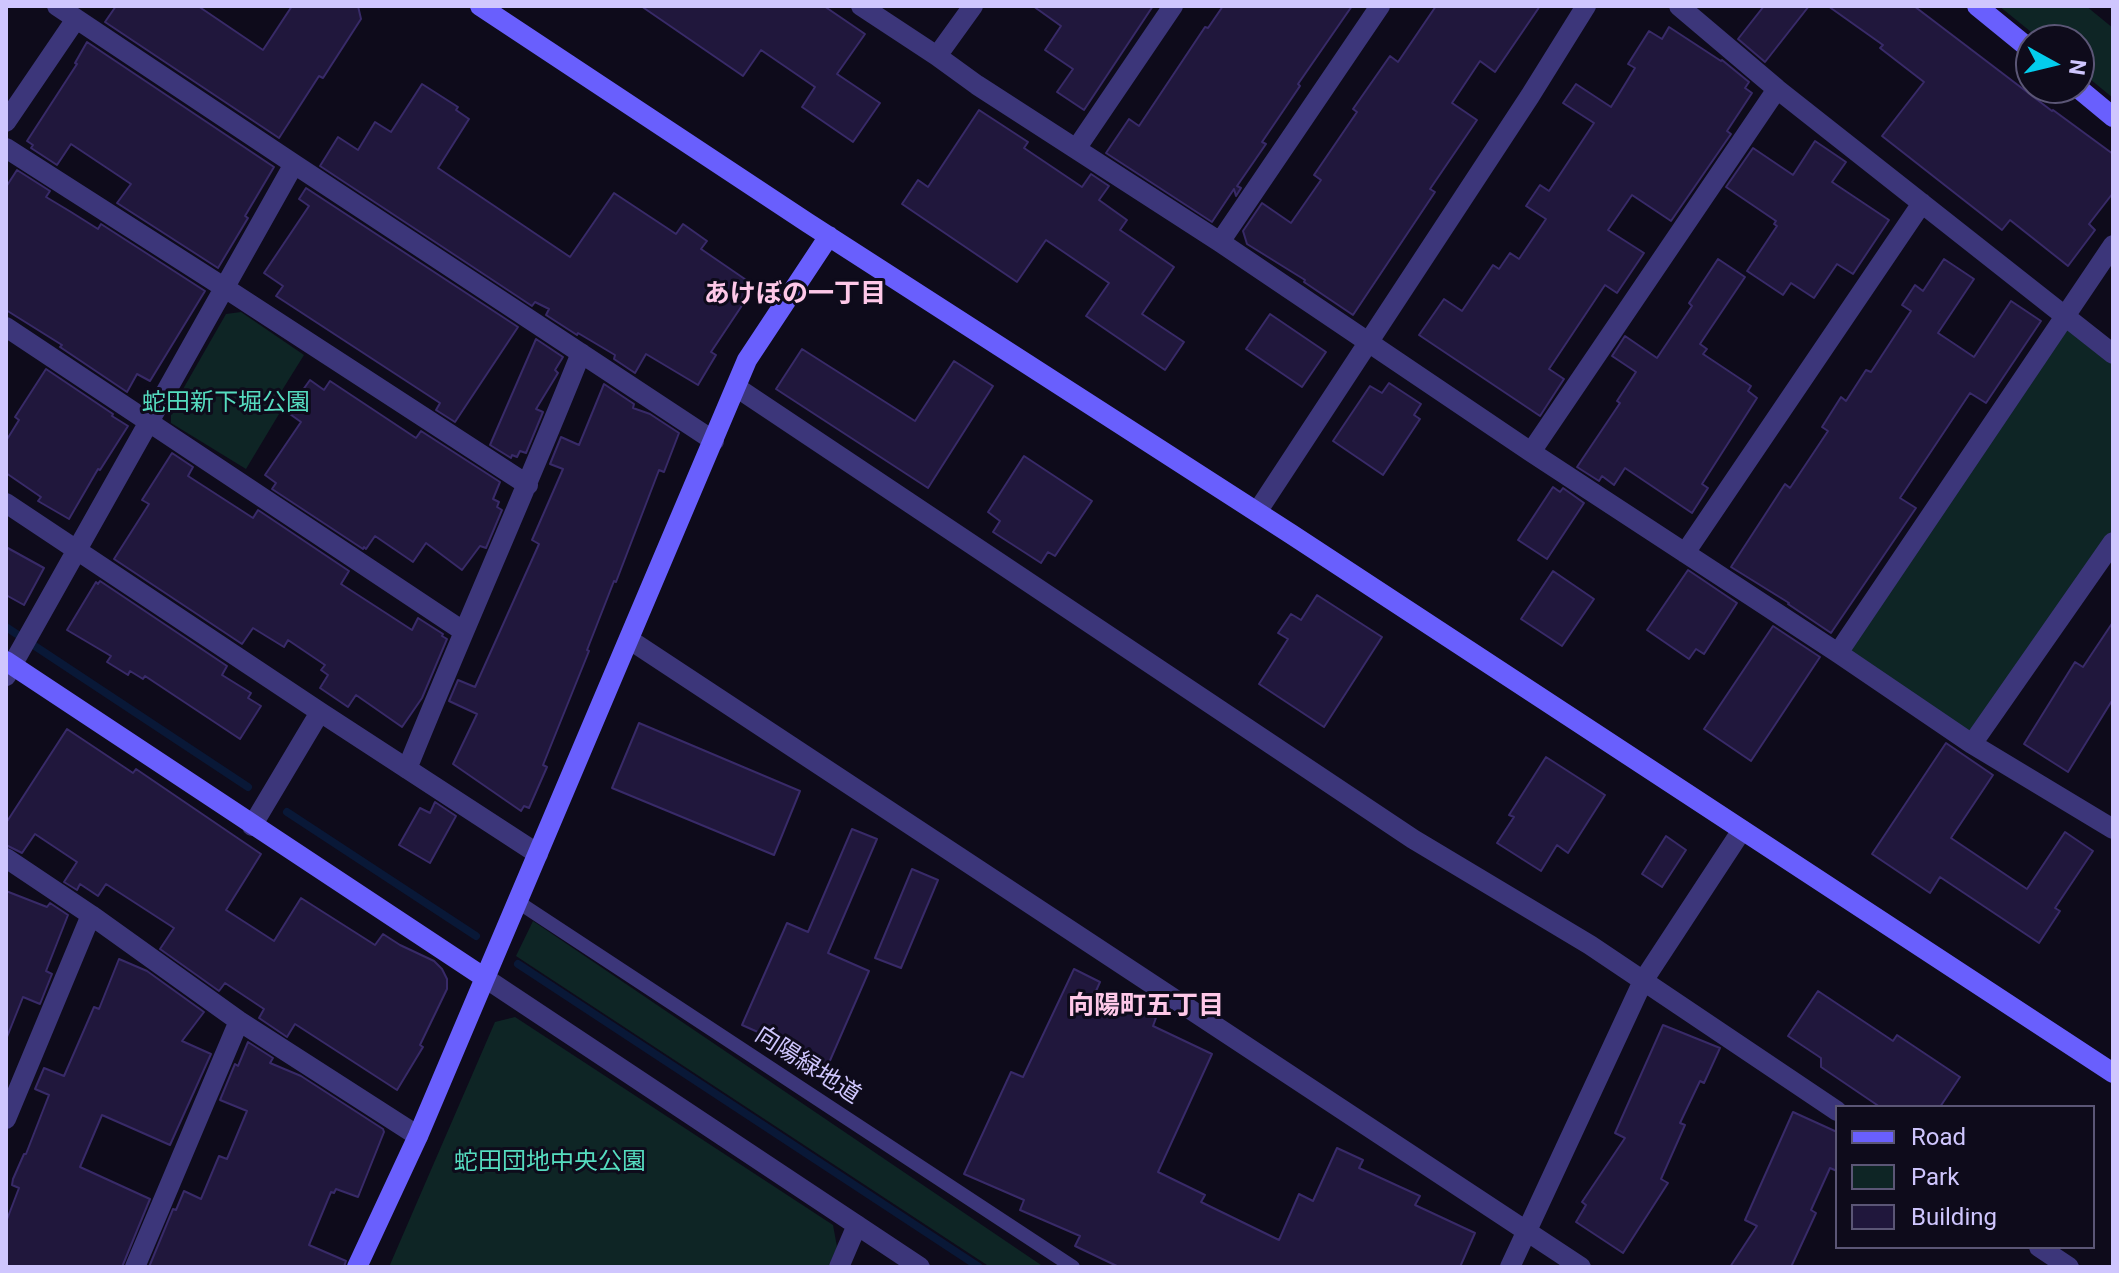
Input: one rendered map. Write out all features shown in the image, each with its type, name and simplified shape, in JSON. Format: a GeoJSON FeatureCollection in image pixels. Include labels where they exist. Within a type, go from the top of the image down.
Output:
{"type":"FeatureCollection","features":[{"type":"Feature","properties":{"kind":"street"},"geometry":{"type":"LineString","coordinates":[[57,6],[714,441]]}},
{"type":"Feature","properties":{"kind":"street"},"geometry":{"type":"LineString","coordinates":[[480,6],[2113,1073]]}},
{"type":"Feature","properties":{"kind":"street"},"geometry":{"type":"LineString","coordinates":[[861,6],[1972,744],[2113,829]]}},
{"type":"Feature","properties":{"kind":"street"},"geometry":{"type":"LineString","coordinates":[[937,56],[973,6]]}},
{"type":"Feature","properties":{"kind":"street"},"geometry":{"type":"LineString","coordinates":[[1076,149],[1173,6]]}},
{"type":"Feature","properties":{"kind":"street"},"geometry":{"type":"LineString","coordinates":[[1220,242],[1380,6]]}},
{"type":"Feature","properties":{"kind":"street"},"geometry":{"type":"LineString","coordinates":[[1257,512],[1522,109],[1586,6]]}},
{"type":"Feature","properties":{"kind":"street"},"geometry":{"type":"LineString","coordinates":[[1679,6],[1777,89],[2113,354]]}},
{"type":"Feature","properties":{"kind":"street"},"geometry":{"type":"LineString","coordinates":[[1977,6],[2015,37]]}},
{"type":"Feature","properties":{"kind":"street"},"geometry":{"type":"LineString","coordinates":[[6,122],[76,19]]}},
{"type":"Feature","properties":{"kind":"street"},"geometry":{"type":"LineString","coordinates":[[1531,452],[1777,89]]}},
{"type":"Feature","properties":{"kind":"street"},"geometry":{"type":"LineString","coordinates":[[2095,102],[2113,117]]}},
{"type":"Feature","properties":{"kind":"street"},"geometry":{"type":"LineString","coordinates":[[6,148],[528,485]]}},
{"type":"Feature","properties":{"kind":"street"},"geometry":{"type":"LineString","coordinates":[[294,164],[150,424],[8,667],[920,1267]]}},
{"type":"Feature","properties":{"kind":"street"},"geometry":{"type":"LineString","coordinates":[[1685,553],[1922,203]]}},
{"type":"Feature","properties":{"kind":"street"},"geometry":{"type":"LineString","coordinates":[[357,1267],[418,1136],[747,360],[829,236]]}},
{"type":"Feature","properties":{"kind":"street"},"geometry":{"type":"LineString","coordinates":[[1838,653],[2113,245]]}},
{"type":"Feature","properties":{"kind":"street"},"geometry":{"type":"LineString","coordinates":[[6,327],[463,631]]}},
{"type":"Feature","properties":{"kind":"street"},"geometry":{"type":"LineString","coordinates":[[407,769],[581,353]]}},
{"type":"Feature","properties":{"kind":"street"},"geometry":{"type":"LineString","coordinates":[[736,387],[1413,839],[1590,945],[1835,1110]]}},
{"type":"Feature","properties":{"kind":"street"},"geometry":{"type":"LineString","coordinates":[[6,503],[538,854]]}},
{"type":"Feature","properties":{"kind":"street"},"geometry":{"type":"LineString","coordinates":[[1972,744],[2113,542]]}},
{"type":"Feature","properties":{"kind":"street"},"geometry":{"type":"LineString","coordinates":[[630,640],[1581,1267]]}},
{"type":"Feature","properties":{"kind":"street"},"geometry":{"type":"LineString","coordinates":[[252,826],[320,712]]}},
{"type":"Feature","properties":{"kind":"street"},"geometry":{"type":"LineString","coordinates":[[1510,1267],[1643,981],[1742,830]]}},
{"type":"Feature","properties":{"kind":"street"},"geometry":{"type":"LineString","coordinates":[[6,858],[239,1021],[418,1136]]}},
{"type":"Feature","properties":{"kind":"street"},"geometry":{"type":"LineString","coordinates":[[6,1119],[91,915]]}},
{"type":"Feature","properties":{"kind":"street"},"geometry":{"type":"LineString","coordinates":[[135,1267],[239,1021]]}},
{"type":"Feature","properties":{"kind":"street"},"geometry":{"type":"LineString","coordinates":[[839,1267],[857,1225]]}},
{"type":"Feature","properties":{"kind":"street"},"geometry":{"type":"LineString","coordinates":[[2042,1249],[2069,1267]]}},
{"type":"Feature","properties":{"kind":"lane","name":"向陽緑地道"},"geometry":{"type":"LineString","coordinates":[[518,902],[1073,1267]]}},
{"type":"Feature","properties":{"kind":"green space"},"geometry":{"type":"Polygon","coordinates":[[[1999,6],[2086,6],[2113,28],[2113,98],[2095,83],[2095,24],[2021,24],[1999,6]]]}},
{"type":"Feature","properties":{"kind":"green space","name":"蛇田新下堀公園"},"geometry":{"type":"Polygon","coordinates":[[[241,312],[304,355],[271,408],[279,414],[246,469],[171,423],[171,410],[226,314],[241,312]]]}},
{"type":"Feature","properties":{"kind":"green space"},"geometry":{"type":"Polygon","coordinates":[[[2065,315],[2113,354],[2113,542],[1972,744],[1838,653],[2065,315]]]}},
{"type":"Feature","properties":{"kind":"green space"},"geometry":{"type":"Polygon","coordinates":[[[533,921],[1044,1267],[990,1267],[516,956],[533,921]]]}},
{"type":"Feature","properties":{"kind":"green space","name":"蛇田団地中央公園"},"geometry":{"type":"Polygon","coordinates":[[[515,1017],[833,1225],[837,1247],[828,1267],[389,1267],[495,1022],[515,1017]]]}},
{"type":"Feature","properties":{"kind":"building"},"geometry":{"type":"Polygon","coordinates":[[[116,6],[198,6],[263,50],[292,6],[358,6],[361,19],[279,138],[105,22],[116,6]]]}},
{"type":"Feature","properties":{"kind":"building"},"geometry":{"type":"Polygon","coordinates":[[[641,6],[824,6],[865,34],[837,74],[880,103],[853,142],[802,107],[815,87],[761,50],[743,76],[641,6]]]}},
{"type":"Feature","properties":{"kind":"building"},"geometry":{"type":"Polygon","coordinates":[[[1033,6],[1153,6],[1084,110],[1057,92],[1073,69],[1045,50],[1061,26],[1033,6]]]}},
{"type":"Feature","properties":{"kind":"building"},"geometry":{"type":"Polygon","coordinates":[[[1223,6],[1352,6],[1262,142],[1266,144],[1237,186],[1241,188],[1236,196],[1234,189],[1212,222],[1106,153],[1129,119],[1139,126],[1205,27],[1208,28],[1223,6]]]}},
{"type":"Feature","properties":{"kind":"building"},"geometry":{"type":"Polygon","coordinates":[[[1436,6],[1540,6],[1495,72],[1480,61],[1452,103],[1477,120],[1430,189],[1435,192],[1353,315],[1247,244],[1243,231],[1262,203],[1291,223],[1321,180],[1314,175],[1357,112],[1353,109],[1390,56],[1398,62],[1436,6]]]}},
{"type":"Feature","properties":{"kind":"building"},"geometry":{"type":"Polygon","coordinates":[[[1764,6],[1809,6],[1765,62],[1738,39],[1764,6]]]}},
{"type":"Feature","properties":{"kind":"building"},"geometry":{"type":"Polygon","coordinates":[[[1828,6],[1914,6],[2015,83],[2015,104],[2043,104],[2113,154],[2113,193],[2089,224],[2095,230],[2068,266],[2010,220],[2002,230],[1882,136],[1924,82],[1880,48],[1883,45],[1828,6]]]}},
{"type":"Feature","properties":{"kind":"building"},"geometry":{"type":"Polygon","coordinates":[[[1669,27],[1722,60],[1749,82],[1745,88],[1752,93],[1727,131],[1731,134],[1671,221],[1632,195],[1608,230],[1644,253],[1617,293],[1605,285],[1549,369],[1564,379],[1540,416],[1419,335],[1444,299],[1462,311],[1493,265],[1499,269],[1510,253],[1519,259],[1546,219],[1526,206],[1540,185],[1549,191],[1594,123],[1563,103],[1576,84],[1611,107],[1635,68],[1628,64],[1649,31],[1662,39],[1669,27]]]}},
{"type":"Feature","properties":{"kind":"building"},"geometry":{"type":"Polygon","coordinates":[[[87,42],[274,167],[218,268],[117,203],[131,184],[71,144],[57,165],[31,148],[33,145],[27,141],[77,64],[87,42]]]}},
{"type":"Feature","properties":{"kind":"building"},"geometry":{"type":"Polygon","coordinates":[[[422,84],[458,107],[456,110],[469,119],[438,168],[570,257],[614,193],[676,234],[683,224],[707,241],[701,249],[755,286],[711,352],[716,355],[698,385],[646,354],[635,373],[614,359],[615,355],[546,315],[549,309],[535,302],[532,306],[320,166],[338,137],[358,150],[375,122],[391,132],[422,84]]]}},
{"type":"Feature","properties":{"kind":"building"},"geometry":{"type":"Polygon","coordinates":[[[979,110],[1028,142],[1024,148],[1082,187],[1091,174],[1109,186],[1099,200],[1127,220],[1120,230],[1174,267],[1142,314],[1184,342],[1165,370],[1086,316],[1109,283],[1046,240],[1017,282],[902,204],[918,180],[928,187],[979,110]]]}},
{"type":"Feature","properties":{"kind":"building"},"geometry":{"type":"Polygon","coordinates":[[[1815,141],[1846,162],[1832,182],[1889,220],[1853,274],[1837,264],[1814,298],[1791,283],[1783,295],[1747,271],[1777,226],[1774,224],[1776,221],[1726,187],[1753,148],[1793,175],[1815,141]]]}},
{"type":"Feature","properties":{"kind":"building"},"geometry":{"type":"Polygon","coordinates":[[[17,170],[50,191],[46,197],[98,229],[101,224],[205,291],[150,381],[137,374],[127,392],[60,347],[62,345],[6,310],[6,187],[17,170]]]}},
{"type":"Feature","properties":{"kind":"building"},"geometry":{"type":"Polygon","coordinates":[[[306,188],[518,327],[455,422],[436,410],[440,403],[276,296],[283,286],[264,273],[309,206],[299,199],[306,188]]]}},
{"type":"Feature","properties":{"kind":"building"},"geometry":{"type":"Polygon","coordinates":[[[1718,259],[1745,277],[1700,344],[1707,349],[1703,354],[1751,386],[1748,391],[1757,398],[1702,484],[1708,488],[1692,513],[1625,468],[1614,485],[1602,476],[1599,481],[1577,467],[1620,403],[1617,401],[1636,372],[1612,356],[1625,336],[1657,358],[1692,306],[1689,303],[1718,259]]]}},
{"type":"Feature","properties":{"kind":"building"},"geometry":{"type":"Polygon","coordinates":[[[1944,259],[1974,279],[1938,333],[1974,357],[2011,301],[2041,321],[1986,403],[1970,393],[1900,498],[1916,508],[1831,633],[1731,567],[1785,484],[1790,488],[1828,431],[1822,427],[1841,397],[1846,401],[1866,370],[1871,372],[1911,311],[1902,305],[1915,285],[1923,291],[1944,259]]]}},
{"type":"Feature","properties":{"kind":"building"},"geometry":{"type":"Polygon","coordinates":[[[1270,314],[1326,352],[1302,387],[1246,349],[1270,314]]]}},
{"type":"Feature","properties":{"kind":"building"},"geometry":{"type":"Polygon","coordinates":[[[536,339],[563,357],[555,370],[558,373],[536,409],[543,412],[526,453],[520,451],[517,457],[512,455],[511,458],[490,445],[536,339]]]}},
{"type":"Feature","properties":{"kind":"building"},"geometry":{"type":"Polygon","coordinates":[[[802,349],[915,421],[954,361],[993,386],[928,488],[776,389],[802,349]]]}},
{"type":"Feature","properties":{"kind":"building"},"geometry":{"type":"Polygon","coordinates":[[[46,369],[128,426],[69,519],[38,501],[41,497],[6,473],[6,441],[19,420],[15,417],[46,369]]]}},
{"type":"Feature","properties":{"kind":"building"},"geometry":{"type":"Polygon","coordinates":[[[310,380],[324,390],[330,381],[416,438],[421,431],[500,482],[493,499],[499,502],[497,507],[502,510],[486,548],[480,546],[462,570],[426,543],[413,562],[375,536],[363,549],[272,489],[276,483],[265,475],[301,422],[287,412],[310,380]]]}},
{"type":"Feature","properties":{"kind":"building"},"geometry":{"type":"Polygon","coordinates":[[[1389,383],[1421,404],[1414,415],[1420,419],[1383,475],[1333,441],[1370,386],[1382,393],[1389,383]]]}},
{"type":"Feature","properties":{"kind":"building"},"geometry":{"type":"Polygon","coordinates":[[[604,384],[634,404],[633,408],[650,414],[679,433],[664,472],[659,470],[614,581],[543,765],[547,767],[529,808],[524,806],[521,811],[453,764],[477,714],[449,701],[458,680],[475,687],[539,544],[532,540],[563,469],[550,464],[561,437],[579,445],[604,384]]]}},
{"type":"Feature","properties":{"kind":"building"},"geometry":{"type":"Polygon","coordinates":[[[172,453],[193,467],[188,476],[253,518],[258,510],[349,571],[341,584],[412,630],[418,618],[443,634],[447,639],[422,698],[402,727],[356,695],[348,707],[320,688],[328,675],[321,670],[325,665],[288,640],[284,647],[253,628],[242,644],[114,559],[149,504],[142,500],[172,453]]]}},
{"type":"Feature","properties":{"kind":"building"},"geometry":{"type":"Polygon","coordinates":[[[1024,456],[1092,501],[1055,556],[1048,552],[1041,563],[993,532],[1000,521],[988,512],[1024,456]]]}},
{"type":"Feature","properties":{"kind":"building"},"geometry":{"type":"Polygon","coordinates":[[[1553,487],[1560,492],[1563,488],[1584,503],[1547,559],[1518,540],[1553,487]]]}},
{"type":"Feature","properties":{"kind":"building"},"geometry":{"type":"Polygon","coordinates":[[[6,547],[44,568],[24,605],[6,595],[6,547]]]}},
{"type":"Feature","properties":{"kind":"building"},"geometry":{"type":"Polygon","coordinates":[[[1688,570],[1737,603],[1704,654],[1696,649],[1689,659],[1647,630],[1688,570]]]}},
{"type":"Feature","properties":{"kind":"building"},"geometry":{"type":"Polygon","coordinates":[[[1553,571],[1594,599],[1562,646],[1521,619],[1553,571]]]}},
{"type":"Feature","properties":{"kind":"building"},"geometry":{"type":"Polygon","coordinates":[[[100,581],[227,666],[222,675],[251,693],[248,698],[261,706],[240,739],[145,676],[143,679],[130,671],[128,675],[107,662],[111,656],[67,630],[96,582],[98,584],[100,581]]]}},
{"type":"Feature","properties":{"kind":"building"},"geometry":{"type":"Polygon","coordinates":[[[1317,595],[1382,637],[1324,727],[1259,684],[1288,639],[1278,633],[1291,614],[1301,620],[1317,595]]]}},
{"type":"Feature","properties":{"kind":"building"},"geometry":{"type":"Polygon","coordinates":[[[2113,622],[2113,699],[2068,772],[2024,744],[2075,662],[2083,667],[2113,622]]]}},
{"type":"Feature","properties":{"kind":"building"},"geometry":{"type":"Polygon","coordinates":[[[1773,626],[1820,657],[1751,761],[1704,729],[1773,626]]]}},
{"type":"Feature","properties":{"kind":"building"},"geometry":{"type":"Polygon","coordinates":[[[639,723],[800,791],[774,855],[612,788],[639,723]]]}},
{"type":"Feature","properties":{"kind":"building"},"geometry":{"type":"Polygon","coordinates":[[[67,729],[133,773],[136,769],[261,854],[226,910],[274,941],[301,898],[375,945],[383,934],[434,961],[442,969],[447,979],[447,989],[420,1045],[423,1047],[397,1090],[295,1024],[287,1037],[259,1018],[264,1009],[225,983],[219,991],[160,949],[174,928],[106,884],[98,896],[80,884],[77,890],[64,882],[77,862],[35,834],[22,853],[6,845],[6,823],[67,729]]]}},
{"type":"Feature","properties":{"kind":"building"},"geometry":{"type":"Polygon","coordinates":[[[1946,743],[1993,775],[1951,838],[2027,889],[2065,832],[2093,851],[2055,908],[2060,911],[2039,943],[1940,877],[1930,893],[1872,854],[1946,743]]]}},
{"type":"Feature","properties":{"kind":"building"},"geometry":{"type":"Polygon","coordinates":[[[1546,757],[1605,795],[1568,853],[1557,845],[1541,871],[1497,843],[1514,817],[1509,815],[1546,757]]]}},
{"type":"Feature","properties":{"kind":"building"},"geometry":{"type":"Polygon","coordinates":[[[435,802],[456,816],[430,863],[399,845],[420,808],[430,813],[435,802]]]}},
{"type":"Feature","properties":{"kind":"building"},"geometry":{"type":"Polygon","coordinates":[[[852,829],[877,839],[828,953],[869,971],[825,1072],[799,1061],[803,1052],[742,1025],[787,923],[808,932],[852,829]]]}},
{"type":"Feature","properties":{"kind":"building"},"geometry":{"type":"Polygon","coordinates":[[[1666,836],[1686,850],[1662,887],[1642,874],[1666,836]]]}},
{"type":"Feature","properties":{"kind":"building"},"geometry":{"type":"Polygon","coordinates":[[[912,869],[938,880],[901,968],[875,958],[912,869]]]}},
{"type":"Feature","properties":{"kind":"building"},"geometry":{"type":"Polygon","coordinates":[[[6,891],[47,907],[50,903],[68,915],[46,971],[52,974],[40,1004],[23,997],[7,1037],[6,891]]]}},
{"type":"Feature","properties":{"kind":"building"},"geometry":{"type":"Polygon","coordinates":[[[119,959],[147,971],[204,1012],[182,1041],[211,1054],[170,1145],[102,1115],[80,1167],[150,1199],[122,1267],[6,1267],[6,1222],[19,1188],[12,1185],[13,1179],[49,1095],[35,1089],[44,1068],[64,1076],[94,1007],[99,1009],[119,959]]]}},
{"type":"Feature","properties":{"kind":"building"},"geometry":{"type":"Polygon","coordinates":[[[1074,969],[1100,982],[1096,991],[1156,1018],[1153,1026],[1212,1054],[1158,1172],[1205,1195],[1201,1202],[1279,1240],[1299,1194],[1313,1201],[1337,1148],[1363,1160],[1359,1168],[1420,1196],[1415,1205],[1475,1233],[1460,1267],[1119,1267],[1075,1246],[1080,1236],[1020,1210],[1024,1200],[964,1174],[1011,1072],[1023,1077],[1074,969]]]}},
{"type":"Feature","properties":{"kind":"building"},"geometry":{"type":"Polygon","coordinates":[[[1818,991],[1893,1041],[1897,1035],[1960,1077],[1941,1105],[1877,1105],[1821,1067],[1821,1058],[1788,1036],[1818,991]]]}},
{"type":"Feature","properties":{"kind":"building"},"geometry":{"type":"Polygon","coordinates":[[[1663,1025],[1720,1048],[1680,1123],[1685,1125],[1661,1179],[1668,1183],[1623,1253],[1576,1222],[1586,1205],[1582,1202],[1625,1138],[1615,1133],[1663,1025]]]}},
{"type":"Feature","properties":{"kind":"building"},"geometry":{"type":"Polygon","coordinates":[[[248,1042],[273,1058],[270,1063],[301,1076],[383,1129],[358,1197],[336,1189],[334,1193],[331,1192],[309,1245],[346,1261],[344,1267],[149,1267],[173,1209],[176,1210],[184,1191],[201,1199],[219,1156],[227,1159],[247,1111],[220,1100],[248,1042]]]}},
{"type":"Feature","properties":{"kind":"building"},"geometry":{"type":"Polygon","coordinates":[[[1793,1112],[1835,1131],[1835,1170],[1830,1168],[1811,1210],[1816,1213],[1791,1267],[1730,1267],[1757,1226],[1745,1220],[1793,1112]]]}},
{"type":"Feature","properties":{"kind":"waterway"},"geometry":{"type":"LineString","coordinates":[[6,627],[248,787]]}},
{"type":"Feature","properties":{"kind":"waterway"},"geometry":{"type":"LineString","coordinates":[[287,812],[476,936]]}},
{"type":"Feature","properties":{"kind":"waterway"},"geometry":{"type":"LineString","coordinates":[[518,964],[979,1267]]}},
{"type":"Feature","properties":{"kind":"district","name":"あけぼの一丁目"},"geometry":{"type":"Point","coordinates":[795,295]}},
{"type":"Feature","properties":{"kind":"district","name":"向陽町五丁目"},"geometry":{"type":"Point","coordinates":[1146,1007]}}]}
